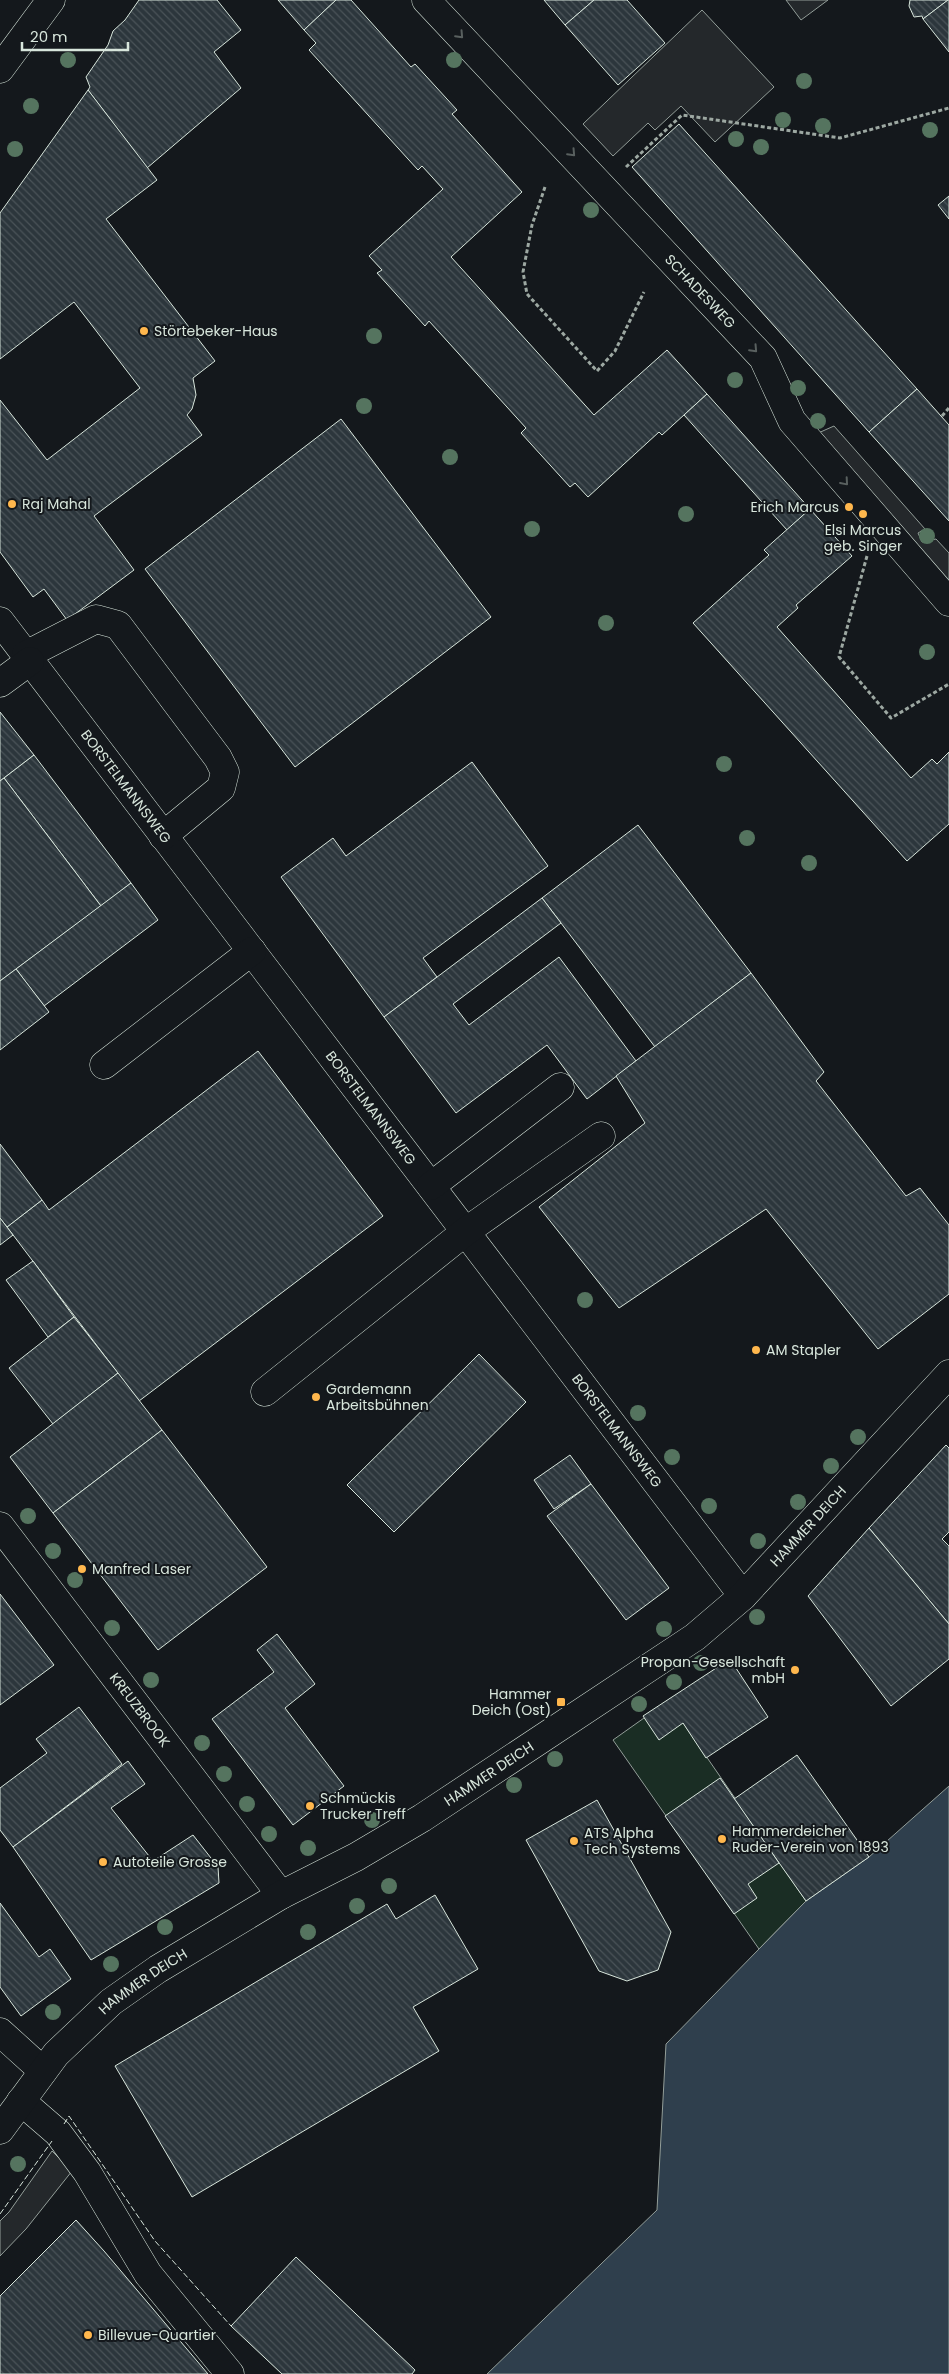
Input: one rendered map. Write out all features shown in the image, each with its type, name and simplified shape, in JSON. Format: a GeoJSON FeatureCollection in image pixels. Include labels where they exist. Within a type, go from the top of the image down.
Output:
{"type":"FeatureCollection","features":[{"type":"Feature","properties":{"kind":"street"},"geometry":{"type":"LineString","coordinates":[[0,69],[51,0]]}},
{"type":"Feature","properties":{"kind":"street","name":"SCHADESWEG"},"geometry":{"type":"LineString","coordinates":[[426,0],[763,358],[792,421],[949,602]]}},
{"type":"Feature","properties":{"kind":"street"},"geometry":{"type":"LineString","coordinates":[[0,683],[28,658],[96,619],[118,625],[218,758],[225,772],[222,788],[163,836]]}},
{"type":"Feature","properties":{"kind":"street","name":"BORSTELMANNSWEG"},"geometry":{"type":"LineString","coordinates":[[0,621],[743,1596]]}},
{"type":"Feature","properties":{"kind":"street"},"geometry":{"type":"LineString","coordinates":[[104,1065],[252,951]]}},
{"type":"Feature","properties":{"kind":"street"},"geometry":{"type":"LineString","coordinates":[[431,1186],[560,1087]]}},
{"type":"Feature","properties":{"kind":"street"},"geometry":{"type":"LineString","coordinates":[[265,1392],[465,1232],[601,1136]]}},
{"type":"Feature","properties":{"kind":"street","name":"HAMMER DEICH"},"geometry":{"type":"LineString","coordinates":[[0,2130],[43,2071],[82,2027],[111,2002],[194,1946],[281,1895],[356,1857],[422,1818],[695,1637],[743,1596],[949,1374]]}},
{"type":"Feature","properties":{"kind":"street","name":"KREUZBROOK"},"geometry":{"type":"LineString","coordinates":[[0,1526],[281,1895]]}},
{"type":"Feature","properties":{"kind":"street"},"geometry":{"type":"LineString","coordinates":[[0,2032],[43,2071]]}},
{"type":"Feature","properties":{"kind":"street"},"geometry":{"type":"LineString","coordinates":[[21,2100],[58,2133],[87,2172],[148,2274],[230,2374]]}},
{"type":"Feature","properties":{"kind":"path"},"geometry":{"type":"LineString","coordinates":[[603,187],[682,115],[840,138],[949,108]]}},
{"type":"Feature","properties":{"kind":"path"},"geometry":{"type":"LineString","coordinates":[[545,187],[532,225],[523,272],[526,294],[596,371],[616,352],[644,292]]}},
{"type":"Feature","properties":{"kind":"path"},"geometry":{"type":"LineString","coordinates":[[942,416],[949,408]]}},
{"type":"Feature","properties":{"kind":"path"},"geometry":{"type":"LineString","coordinates":[[869,546],[838,657],[891,718],[949,684]]}},
{"type":"Feature","properties":{"kind":"green space","name":"Hammerdeicher Ruder-Verein von 1893"},"geometry":{"type":"Polygon","coordinates":[[[668,1701],[806,1901],[759,1949],[613,1740],[668,1701]]]}},
{"type":"Feature","properties":{"kind":"shaded area"},"geometry":{"type":"Polygon","coordinates":[[[786,0],[828,0],[801,20],[786,0]]]}},
{"type":"Feature","properties":{"kind":"shaded area"},"geometry":{"type":"Polygon","coordinates":[[[702,10],[774,87],[715,142],[681,106],[655,130],[648,123],[613,156],[583,124],[702,10]]]}},
{"type":"Feature","properties":{"kind":"shaded area"},"geometry":{"type":"Polygon","coordinates":[[[834,426],[925,529],[918,533],[922,542],[936,539],[949,553],[949,587],[816,434],[834,426]]]}},
{"type":"Feature","properties":{"kind":"shaded area"},"geometry":{"type":"Polygon","coordinates":[[[52,2151],[72,2171],[26,2229],[0,2256],[0,2221],[9,2212],[52,2151]]]}},
{"type":"Feature","properties":{"kind":"water"},"geometry":{"type":"Polygon","coordinates":[[[949,1786],[949,2374],[487,2374],[657,2210],[666,2044],[806,1901],[869,1857],[949,1786]]]}},
{"type":"Feature","properties":{"kind":"building"},"geometry":{"type":"Polygon","coordinates":[[[139,0],[217,0],[241,30],[214,52],[241,88],[147,168],[88,90],[90,87],[86,77],[108,45],[113,31],[125,20],[139,0]]]}},
{"type":"Feature","properties":{"kind":"building"},"geometry":{"type":"Polygon","coordinates":[[[278,0],[336,0],[304,30],[278,0]]]}},
{"type":"Feature","properties":{"kind":"building"},"geometry":{"type":"Polygon","coordinates":[[[336,0],[351,0],[411,67],[415,64],[457,110],[452,114],[522,192],[451,257],[594,415],[667,350],[707,394],[662,435],[659,432],[588,497],[575,483],[570,487],[521,433],[526,428],[429,321],[425,326],[377,273],[382,270],[369,256],[443,189],[422,166],[418,170],[309,50],[316,43],[304,30],[336,0]]]}},
{"type":"Feature","properties":{"kind":"building"},"geometry":{"type":"Polygon","coordinates":[[[544,0],[594,0],[565,25],[544,0]]]}},
{"type":"Feature","properties":{"kind":"building"},"geometry":{"type":"Polygon","coordinates":[[[594,0],[627,0],[665,43],[618,85],[565,25],[594,0]]]}},
{"type":"Feature","properties":{"kind":"building"},"geometry":{"type":"Polygon","coordinates":[[[910,0],[948,0],[923,19],[922,16],[914,17],[909,6],[910,0]]]}},
{"type":"Feature","properties":{"kind":"building"},"geometry":{"type":"Polygon","coordinates":[[[949,0],[949,52],[923,19],[949,0]]]}},
{"type":"Feature","properties":{"kind":"building","name":"Störtebeker-Haus"},"geometry":{"type":"Polygon","coordinates":[[[88,90],[157,180],[106,219],[215,361],[193,378],[196,395],[192,409],[187,415],[202,435],[94,516],[134,570],[67,620],[44,589],[33,597],[0,552],[0,400],[47,460],[140,388],[74,302],[0,359],[0,213],[88,90]]]}},
{"type":"Feature","properties":{"kind":"building"},"geometry":{"type":"Polygon","coordinates":[[[679,124],[917,389],[869,432],[632,167],[679,124]]]}},
{"type":"Feature","properties":{"kind":"building"},"geometry":{"type":"Polygon","coordinates":[[[949,196],[949,219],[938,205],[949,196]]]}},
{"type":"Feature","properties":{"kind":"building"},"geometry":{"type":"Polygon","coordinates":[[[917,389],[949,425],[949,521],[869,432],[917,389]]]}},
{"type":"Feature","properties":{"kind":"building"},"geometry":{"type":"Polygon","coordinates":[[[707,394],[810,509],[787,530],[684,415],[707,394]]]}},
{"type":"Feature","properties":{"kind":"building"},"geometry":{"type":"Polygon","coordinates":[[[341,419],[491,617],[295,767],[145,569],[341,419]]]}},
{"type":"Feature","properties":{"kind":"building"},"geometry":{"type":"Polygon","coordinates":[[[810,509],[852,556],[796,605],[798,608],[777,627],[911,778],[932,759],[937,764],[949,752],[949,824],[907,861],[693,623],[769,555],[764,550],[810,509]]]}},
{"type":"Feature","properties":{"kind":"building"},"geometry":{"type":"Polygon","coordinates":[[[0,712],[34,755],[0,781],[0,712]]]}},
{"type":"Feature","properties":{"kind":"building"},"geometry":{"type":"Polygon","coordinates":[[[34,755],[131,883],[101,906],[4,778],[34,755]]]}},
{"type":"Feature","properties":{"kind":"building"},"geometry":{"type":"Polygon","coordinates":[[[472,762],[548,866],[423,958],[437,977],[384,1017],[281,877],[333,838],[346,856],[472,762]]]}},
{"type":"Feature","properties":{"kind":"building"},"geometry":{"type":"Polygon","coordinates":[[[4,778],[101,906],[0,981],[0,781],[4,778]]]}},
{"type":"Feature","properties":{"kind":"building"},"geometry":{"type":"Polygon","coordinates":[[[638,825],[751,973],[655,1047],[542,898],[638,825]]]}},
{"type":"Feature","properties":{"kind":"building"},"geometry":{"type":"Polygon","coordinates":[[[131,883],[158,920],[44,1006],[16,969],[131,883]]]}},
{"type":"Feature","properties":{"kind":"building"},"geometry":{"type":"Polygon","coordinates":[[[542,898],[561,923],[453,1004],[469,1025],[559,957],[636,1061],[587,1099],[547,1045],[456,1113],[384,1017],[542,898]]]}},
{"type":"Feature","properties":{"kind":"building"},"geometry":{"type":"Polygon","coordinates":[[[16,969],[49,1012],[0,1050],[0,981],[16,969]]]}},
{"type":"Feature","properties":{"kind":"building"},"geometry":{"type":"Polygon","coordinates":[[[751,973],[824,1072],[816,1081],[906,1196],[920,1188],[949,1225],[949,1294],[878,1349],[766,1209],[619,1308],[539,1207],[645,1123],[616,1076],[751,973]]]}},
{"type":"Feature","properties":{"kind":"building"},"geometry":{"type":"Polygon","coordinates":[[[258,1051],[383,1216],[139,1401],[7,1227],[42,1200],[49,1210],[258,1051]]]}},
{"type":"Feature","properties":{"kind":"building"},"geometry":{"type":"Polygon","coordinates":[[[0,1144],[42,1200],[7,1227],[0,1218],[0,1144]]]}},
{"type":"Feature","properties":{"kind":"building"},"geometry":{"type":"Polygon","coordinates":[[[0,1218],[13,1235],[0,1245],[0,1218]]]}},
{"type":"Feature","properties":{"kind":"building"},"geometry":{"type":"Polygon","coordinates":[[[33,1261],[74,1317],[48,1337],[6,1280],[33,1261]]]}},
{"type":"Feature","properties":{"kind":"building"},"geometry":{"type":"Polygon","coordinates":[[[74,1317],[118,1373],[53,1424],[9,1368],[74,1317]]]}},
{"type":"Feature","properties":{"kind":"building"},"geometry":{"type":"Polygon","coordinates":[[[479,1354],[526,1402],[394,1532],[347,1485],[479,1354]]]}},
{"type":"Feature","properties":{"kind":"building"},"geometry":{"type":"Polygon","coordinates":[[[118,1373],[162,1430],[53,1513],[10,1457],[118,1373]]]}},
{"type":"Feature","properties":{"kind":"building"},"geometry":{"type":"Polygon","coordinates":[[[162,1430],[267,1567],[158,1650],[53,1513],[162,1430]]]}},
{"type":"Feature","properties":{"kind":"building"},"geometry":{"type":"Polygon","coordinates":[[[946,1445],[949,1448],[949,1532],[942,1539],[949,1546],[949,1624],[869,1528],[946,1445]]]}},
{"type":"Feature","properties":{"kind":"building"},"geometry":{"type":"Polygon","coordinates":[[[570,1455],[591,1484],[554,1509],[534,1480],[570,1455]]]}},
{"type":"Feature","properties":{"kind":"building"},"geometry":{"type":"Polygon","coordinates":[[[591,1484],[669,1588],[626,1620],[547,1516],[591,1484]]]}},
{"type":"Feature","properties":{"kind":"building"},"geometry":{"type":"Polygon","coordinates":[[[869,1528],[949,1624],[949,1659],[891,1706],[808,1596],[869,1528]]]}},
{"type":"Feature","properties":{"kind":"building"},"geometry":{"type":"Polygon","coordinates":[[[0,1594],[54,1665],[0,1705],[0,1594]]]}},
{"type":"Feature","properties":{"kind":"building"},"geometry":{"type":"Polygon","coordinates":[[[277,1634],[315,1684],[285,1708],[344,1786],[293,1825],[212,1719],[274,1672],[257,1650],[277,1634]]]}},
{"type":"Feature","properties":{"kind":"building"},"geometry":{"type":"Polygon","coordinates":[[[730,1659],[768,1717],[706,1758],[683,1723],[659,1740],[643,1716],[730,1659]]]}},
{"type":"Feature","properties":{"kind":"building"},"geometry":{"type":"Polygon","coordinates":[[[79,1707],[122,1764],[13,1847],[0,1830],[0,1788],[47,1753],[36,1739],[79,1707]]]}},
{"type":"Feature","properties":{"kind":"building"},"geometry":{"type":"Polygon","coordinates":[[[797,1755],[869,1857],[806,1901],[734,1799],[797,1755]]]}},
{"type":"Feature","properties":{"kind":"building"},"geometry":{"type":"Polygon","coordinates":[[[128,1761],[145,1784],[111,1808],[153,1861],[193,1835],[218,1867],[219,1883],[91,1960],[13,1847],[128,1761]]]}},
{"type":"Feature","properties":{"kind":"building"},"geometry":{"type":"Polygon","coordinates":[[[720,1778],[779,1863],[748,1884],[757,1898],[734,1914],[665,1816],[720,1778]]]}},
{"type":"Feature","properties":{"kind":"building"},"geometry":{"type":"Polygon","coordinates":[[[597,1800],[671,1932],[658,1970],[627,1981],[599,1971],[526,1840],[597,1800]]]}},
{"type":"Feature","properties":{"kind":"building"},"geometry":{"type":"Polygon","coordinates":[[[435,1895],[478,1969],[413,2007],[439,2051],[192,2197],[115,2066],[387,1904],[396,1919],[435,1895]]]}},
{"type":"Feature","properties":{"kind":"building"},"geometry":{"type":"Polygon","coordinates":[[[0,1903],[39,1957],[50,1949],[71,1979],[21,2016],[0,1987],[0,1903]]]}},
{"type":"Feature","properties":{"kind":"building","name":"Billevue-Quartier"},"geometry":{"type":"Polygon","coordinates":[[[76,2220],[208,2374],[0,2374],[0,2296],[76,2220]]]}},
{"type":"Feature","properties":{"kind":"building"},"geometry":{"type":"Polygon","coordinates":[[[296,2257],[415,2370],[412,2374],[282,2374],[231,2326],[296,2257]]]}},
{"type":"Feature","properties":{"kind":"fence"},"geometry":{"type":"LineString","coordinates":[[64,2124],[69,2116],[155,2241],[231,2326]]}},
{"type":"Feature","properties":{"kind":"fence"},"geometry":{"type":"LineString","coordinates":[[0,2214],[52,2141]]}},
{"type":"Feature","properties":{"kind":"place","name":"Störtebeker-Haus"},"geometry":{"type":"Point","coordinates":[144,331]}},
{"type":"Feature","properties":{"kind":"place","name":"Raj Mahal"},"geometry":{"type":"Point","coordinates":[12,504]}},
{"type":"Feature","properties":{"kind":"place","name":"Erich Marcus"},"geometry":{"type":"Point","coordinates":[849,507]}},
{"type":"Feature","properties":{"kind":"place","name":"Elsi Marcus geb. Singer"},"geometry":{"type":"Point","coordinates":[863,514]}},
{"type":"Feature","properties":{"kind":"place","name":"AM Stapler"},"geometry":{"type":"Point","coordinates":[756,1350]}},
{"type":"Feature","properties":{"kind":"place","name":"Gardemann Arbeitsbühnen"},"geometry":{"type":"Point","coordinates":[316,1397]}},
{"type":"Feature","properties":{"kind":"place","name":"Manfred Laser"},"geometry":{"type":"Point","coordinates":[82,1569]}},
{"type":"Feature","properties":{"kind":"place","name":"Propan-Gesellschaft mbH"},"geometry":{"type":"Point","coordinates":[795,1670]}},
{"type":"Feature","properties":{"kind":"place","name":"Hammer Deich (Ost)"},"geometry":{"type":"Point","coordinates":[561,1702]}},
{"type":"Feature","properties":{"kind":"place","name":"Schmückis Trucker Treff"},"geometry":{"type":"Point","coordinates":[310,1806]}},
{"type":"Feature","properties":{"kind":"place","name":"Hammerdeicher Ruder-Verein von 1893"},"geometry":{"type":"Point","coordinates":[722,1839]}},
{"type":"Feature","properties":{"kind":"place","name":"ATS Alpha Tech Systems"},"geometry":{"type":"Point","coordinates":[574,1841]}},
{"type":"Feature","properties":{"kind":"place","name":"Autoteile Grosse"},"geometry":{"type":"Point","coordinates":[103,1862]}},
{"type":"Feature","properties":{"kind":"place","name":"Billevue-Quartier"},"geometry":{"type":"Point","coordinates":[88,2335]}}]}
